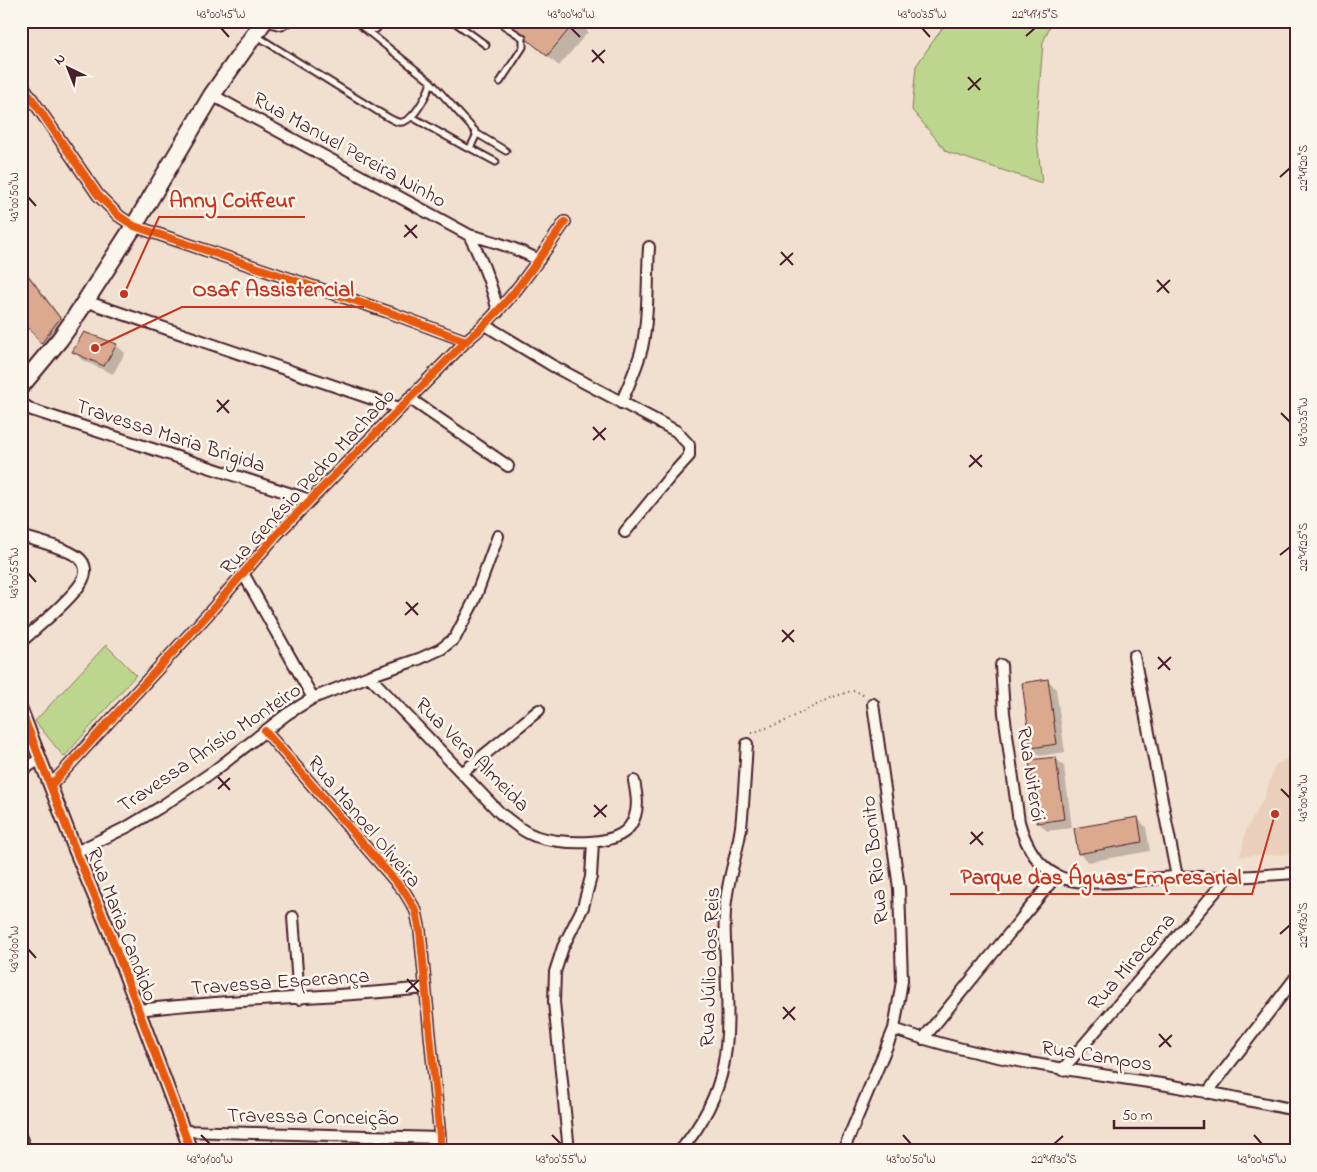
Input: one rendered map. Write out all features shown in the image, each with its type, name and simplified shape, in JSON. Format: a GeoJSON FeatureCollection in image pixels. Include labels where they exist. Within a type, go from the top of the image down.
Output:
{"type":"FeatureCollection","features":[{"type":"Feature","properties":{"kind":"main road"},"geometry":{"type":"LineString","coordinates":[[21,386],[60,339],[134,226],[212,95],[261,26]]}},
{"type":"Feature","properties":{"kind":"street"},"geometry":{"type":"LineString","coordinates":[[21,83],[98,195],[119,216],[134,226],[384,311],[466,341]]}},
{"type":"Feature","properties":{"kind":"street","name":"Rua Manuel Pereira Ninho"},"geometry":{"type":"LineString","coordinates":[[212,95],[469,235],[492,240],[522,251],[539,260]]}},
{"type":"Feature","properties":{"kind":"street","name":"Rua Genésio Pedro Machado"},"geometry":{"type":"LineString","coordinates":[[51,785],[310,500],[408,398],[498,312],[539,260],[565,222]]}},
{"type":"Feature","properties":{"kind":"street"},"geometry":{"type":"LineString","coordinates":[[469,235],[488,277],[498,312]]}},
{"type":"Feature","properties":{"kind":"street"},"geometry":{"type":"LineString","coordinates":[[620,403],[642,349],[646,317],[648,246]]}},
{"type":"Feature","properties":{"kind":"street"},"geometry":{"type":"LineString","coordinates":[[85,301],[399,408]]}},
{"type":"Feature","properties":{"kind":"street"},"geometry":{"type":"LineString","coordinates":[[485,326],[620,403],[676,431],[685,440],[690,450],[689,456],[625,532]]}},
{"type":"Feature","properties":{"kind":"street"},"geometry":{"type":"LineString","coordinates":[[408,398],[508,466]]}},
{"type":"Feature","properties":{"kind":"street","name":"Travessa Maria Brigida"},"geometry":{"type":"LineString","coordinates":[[21,403],[32,410],[310,500]]}},
{"type":"Feature","properties":{"kind":"street"},"geometry":{"type":"LineString","coordinates":[[21,536],[72,554],[81,559],[85,568],[84,578],[74,592],[21,642]]}},
{"type":"Feature","properties":{"kind":"street","name":"Travessa Anísio Monteiro"},"geometry":{"type":"LineString","coordinates":[[76,852],[130,826],[159,808],[214,771],[287,714],[313,698],[441,649],[455,638],[474,601],[498,536]]}},
{"type":"Feature","properties":{"kind":"street"},"geometry":{"type":"LineString","coordinates":[[244,573],[313,698]]}},
{"type":"Feature","properties":{"kind":"street"},"geometry":{"type":"LineString","coordinates":[[1134,656],[1177,877]]}},
{"type":"Feature","properties":{"kind":"street","name":"Rua Niterói"},"geometry":{"type":"LineString","coordinates":[[1001,665],[1006,723],[1019,822],[1024,839],[1034,855],[1056,876]]}},
{"type":"Feature","properties":{"kind":"street","name":"Rua Vera Almeida"},"geometry":{"type":"LineString","coordinates":[[369,676],[500,813],[515,825],[534,836],[568,842],[593,842],[621,835],[630,826],[637,810],[637,795],[634,781]]}},
{"type":"Feature","properties":{"kind":"street","name":"Rua Rio Bonito"},"geometry":{"type":"LineString","coordinates":[[843,1151],[894,1029],[902,981],[899,888],[874,704]]}},
{"type":"Feature","properties":{"kind":"street","name":"Rua Maria Candido"},"geometry":{"type":"LineString","coordinates":[[21,710],[109,931],[190,1151]]}},
{"type":"Feature","properties":{"kind":"street"},"geometry":{"type":"LineString","coordinates":[[462,773],[539,710]]}},
{"type":"Feature","properties":{"kind":"street","name":"Rua Manoel Oliveira"},"geometry":{"type":"LineString","coordinates":[[266,731],[404,891],[416,911],[420,931],[440,1151]]}},
{"type":"Feature","properties":{"kind":"street","name":"Rua Júlio dos Reis"},"geometry":{"type":"LineString","coordinates":[[680,1151],[696,1132],[713,1102],[724,1067],[728,1036],[724,927],[726,894],[741,828],[747,744]]}},
{"type":"Feature","properties":{"kind":"street"},"geometry":{"type":"LineString","coordinates":[[21,771],[40,759]]}},
{"type":"Feature","properties":{"kind":"street"},"geometry":{"type":"LineString","coordinates":[[569,1151],[554,1002],[556,972],[564,947],[583,907],[592,877],[593,842]]}},
{"type":"Feature","properties":{"kind":"street"},"geometry":{"type":"LineString","coordinates":[[923,1039],[1056,876],[1071,881],[1096,882],[1296,873]]}},
{"type":"Feature","properties":{"kind":"street","name":"Rua Miracema"},"geometry":{"type":"LineString","coordinates":[[1062,1070],[1228,877]]}},
{"type":"Feature","properties":{"kind":"street"},"geometry":{"type":"LineString","coordinates":[[293,917],[299,999]]}},
{"type":"Feature","properties":{"kind":"street"},"geometry":{"type":"LineString","coordinates":[[1207,1093],[1296,977]]}},
{"type":"Feature","properties":{"kind":"street","name":"Travessa Esperança"},"geometry":{"type":"LineString","coordinates":[[138,1010],[213,1002],[299,999],[424,988]]}},
{"type":"Feature","properties":{"kind":"street","name":"Rua Campos"},"geometry":{"type":"LineString","coordinates":[[894,1029],[965,1050],[1062,1070],[1163,1084],[1296,1110]]}},
{"type":"Feature","properties":{"kind":"street","name":"Travessa Conceição"},"geometry":{"type":"LineString","coordinates":[[184,1131],[440,1138]]}},
{"type":"Feature","properties":{"kind":"street"},"geometry":{"type":"LineString","coordinates":[[21,1138],[26,1151]]}},
{"type":"Feature","properties":{"kind":"lane"},"geometry":{"type":"LineString","coordinates":[[261,26],[282,27],[291,21]]}},
{"type":"Feature","properties":{"kind":"lane"},"geometry":{"type":"LineString","coordinates":[[355,21],[431,82],[476,134],[506,151]]}},
{"type":"Feature","properties":{"kind":"lane"},"geometry":{"type":"LineString","coordinates":[[453,21],[486,45]]}},
{"type":"Feature","properties":{"kind":"lane"},"geometry":{"type":"LineString","coordinates":[[497,21],[523,38],[522,47],[500,82]]}},
{"type":"Feature","properties":{"kind":"lane"},"geometry":{"type":"LineString","coordinates":[[261,26],[398,122],[403,122],[412,117],[422,103],[431,82]]}},
{"type":"Feature","properties":{"kind":"lane"},"geometry":{"type":"LineString","coordinates":[[412,117],[496,162]]}},
{"type":"Feature","properties":{"kind":"lane"},"geometry":{"type":"LineString","coordinates":[[470,148],[476,134]]}},
{"type":"Feature","properties":{"kind":"path"},"geometry":{"type":"LineString","coordinates":[[747,744],[748,736],[753,733],[781,724],[830,698],[850,691],[856,691],[864,695],[874,704]]}},
{"type":"Feature","properties":{"kind":"shaded area"},"geometry":{"type":"Polygon","coordinates":[[[1296,754],[1296,854],[1240,856],[1246,830],[1264,798],[1275,765],[1296,754]]]}},
{"type":"Feature","properties":{"kind":"green space"},"geometry":{"type":"Polygon","coordinates":[[[947,21],[1052,21],[1043,42],[1036,131],[1042,183],[947,152],[912,110],[916,66],[947,21]]]}},
{"type":"Feature","properties":{"kind":"green space"},"geometry":{"type":"Polygon","coordinates":[[[106,645],[136,675],[64,757],[35,721],[106,645]]]}},
{"type":"Feature","properties":{"kind":"building"},"geometry":{"type":"Polygon","coordinates":[[[505,21],[576,21],[547,56],[505,21]]]}},
{"type":"Feature","properties":{"kind":"building"},"geometry":{"type":"Polygon","coordinates":[[[21,266],[60,318],[41,344],[21,318],[21,266]]]}},
{"type":"Feature","properties":{"kind":"building"},"geometry":{"type":"Polygon","coordinates":[[[84,332],[117,344],[104,366],[72,352],[84,332]]]}},
{"type":"Feature","properties":{"kind":"building"},"geometry":{"type":"Polygon","coordinates":[[[1048,679],[1057,744],[1031,748],[1022,683],[1048,679]]]}},
{"type":"Feature","properties":{"kind":"building"},"geometry":{"type":"Polygon","coordinates":[[[1056,757],[1064,819],[1037,823],[1029,760],[1056,757]]]}},
{"type":"Feature","properties":{"kind":"building"},"geometry":{"type":"Polygon","coordinates":[[[1138,817],[1142,842],[1078,854],[1074,828],[1138,817]]]}},
{"type":"Feature","properties":{"kind":"cycle path"},"geometry":{"type":"LineString","coordinates":[[21,83],[98,195],[119,216],[134,226],[394,314],[466,341]]}},
{"type":"Feature","properties":{"kind":"cycle path"},"geometry":{"type":"LineString","coordinates":[[51,785],[209,613],[277,534],[466,341],[495,315],[520,285],[565,222]]}},
{"type":"Feature","properties":{"kind":"cycle path"},"geometry":{"type":"LineString","coordinates":[[21,710],[109,931],[191,1151]]}},
{"type":"Feature","properties":{"kind":"cycle path"},"geometry":{"type":"LineString","coordinates":[[265,731],[404,891],[416,911],[420,931],[440,1151]]}},
{"type":"Feature","properties":{"kind":"place","name":"Anny Coiffeur"},"geometry":{"type":"Point","coordinates":[124,294]}},
{"type":"Feature","properties":{"kind":"place","name":"Osaf Assistencial"},"geometry":{"type":"Point","coordinates":[95,348]}},
{"type":"Feature","properties":{"kind":"place","name":"Parque das Águas Empresarial"},"geometry":{"type":"Point","coordinates":[1275,814]}}]}
